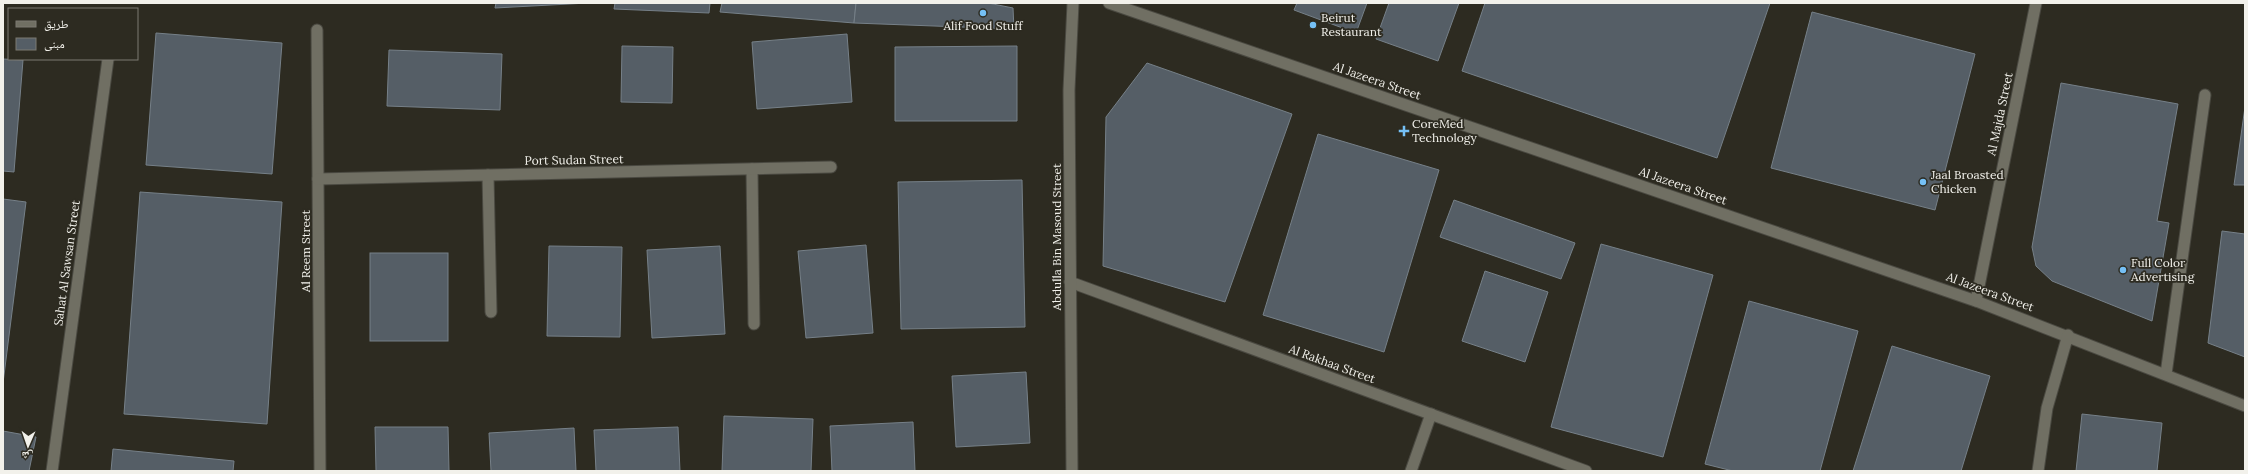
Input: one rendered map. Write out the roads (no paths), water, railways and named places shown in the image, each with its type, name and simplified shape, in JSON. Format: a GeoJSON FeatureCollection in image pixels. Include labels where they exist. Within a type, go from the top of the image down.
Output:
{"type":"FeatureCollection","features":[{"type":"Feature","properties":{"kind":"street","name":"Abdulla Bin Masoud Street"},"geometry":{"type":"LineString","coordinates":[[1072,471],[1069,90],[1073,3]]}},
{"type":"Feature","properties":{"kind":"street","name":"Al Jazeera Street"},"geometry":{"type":"LineString","coordinates":[[1109,3],[1976,300],[2245,406]]}},
{"type":"Feature","properties":{"kind":"street","name":"Al Majda Street"},"geometry":{"type":"LineString","coordinates":[[1976,300],[2036,3]]}},
{"type":"Feature","properties":{"kind":"street","name":"Al Reem Street"},"geometry":{"type":"LineString","coordinates":[[318,30],[320,471]]}},
{"type":"Feature","properties":{"kind":"street","name":"Sahat Al Sawsan Street"},"geometry":{"type":"LineString","coordinates":[[52,471],[108,60]]}},
{"type":"Feature","properties":{"kind":"street"},"geometry":{"type":"LineString","coordinates":[[2166,374],[2205,95]]}},
{"type":"Feature","properties":{"kind":"street","name":"Port Sudan Street"},"geometry":{"type":"LineString","coordinates":[[318,178],[831,167]]}},
{"type":"Feature","properties":{"kind":"street"},"geometry":{"type":"LineString","coordinates":[[752,169],[754,324]]}},
{"type":"Feature","properties":{"kind":"street"},"geometry":{"type":"LineString","coordinates":[[488,175],[491,312]]}},
{"type":"Feature","properties":{"kind":"street","name":"Al Rakhaa Street"},"geometry":{"type":"LineString","coordinates":[[1070,282],[1586,471]]}},
{"type":"Feature","properties":{"kind":"street"},"geometry":{"type":"LineString","coordinates":[[2038,471],[2047,408],[2068,335]]}},
{"type":"Feature","properties":{"kind":"street"},"geometry":{"type":"LineString","coordinates":[[1411,471],[1431,414]]}},
{"type":"Feature","properties":{"kind":"place","name":"Alif Food Stuff"},"geometry":{"type":"Point","coordinates":[983,13]}},
{"type":"Feature","properties":{"kind":"place","name":"Beirut Restaurant"},"geometry":{"type":"Point","coordinates":[1313,25]}},
{"type":"Feature","properties":{"kind":"place","name":"CoreMed Technology"},"geometry":{"type":"Point","coordinates":[1404,131]}},
{"type":"Feature","properties":{"kind":"place","name":"Jaal Broasted Chicken"},"geometry":{"type":"Point","coordinates":[1923,182]}},
{"type":"Feature","properties":{"kind":"place","name":"Full Color Advertising"},"geometry":{"type":"Point","coordinates":[2123,270]}}]}
